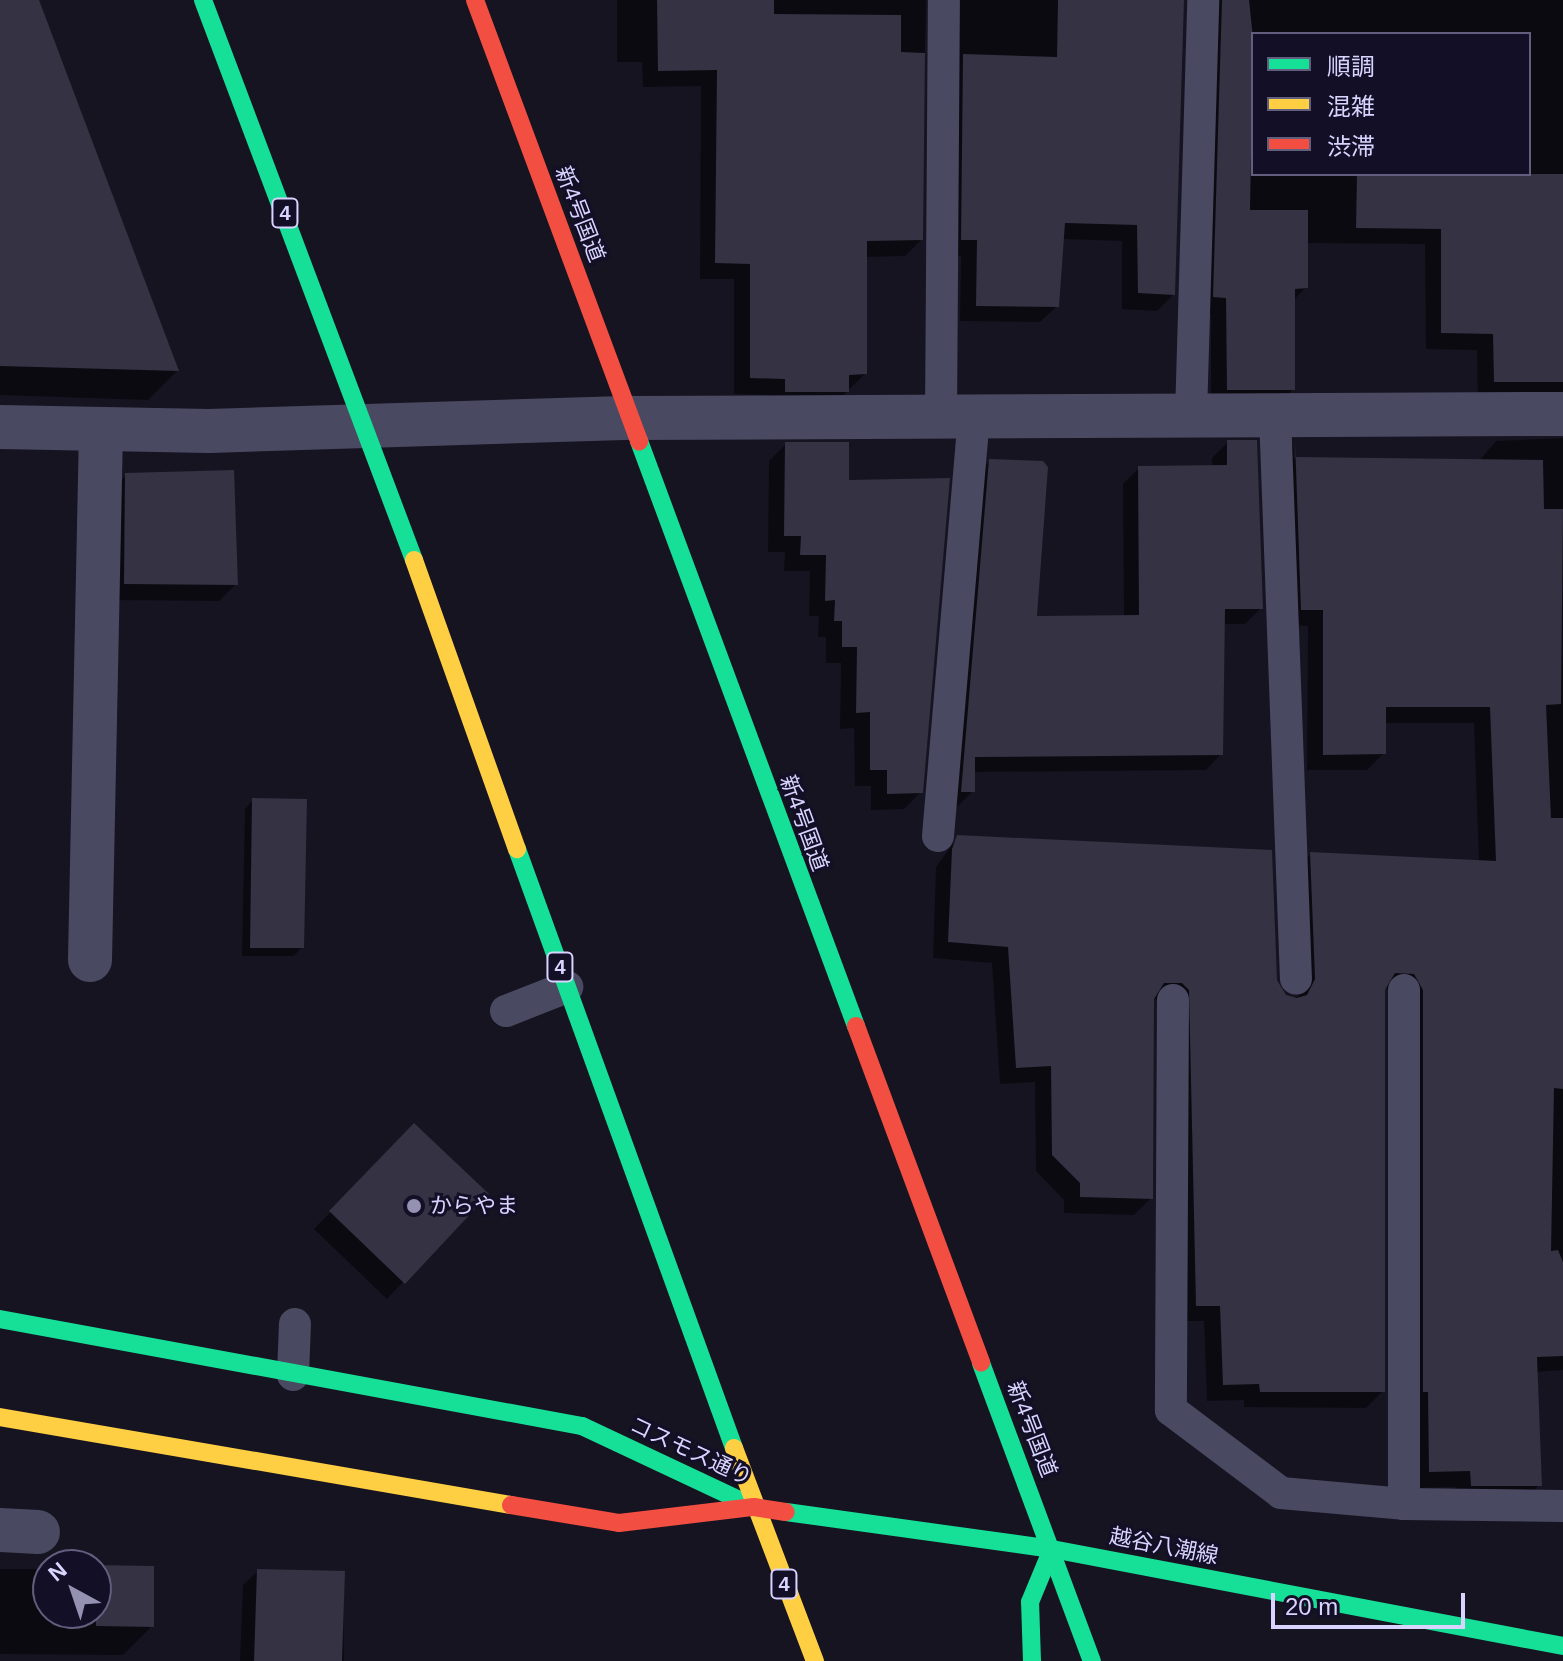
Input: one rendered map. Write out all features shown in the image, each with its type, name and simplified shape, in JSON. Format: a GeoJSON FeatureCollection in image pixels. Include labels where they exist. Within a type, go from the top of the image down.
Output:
{"type":"FeatureCollection","features":[{"type":"Feature","properties":{"kind":"main road","name":"4"},"geometry":{"type":"LineString","coordinates":[[203,0],[366,426],[754,1507],[815,1661]]}},
{"type":"Feature","properties":{"kind":"main road","name":"新4号国道"},"geometry":{"type":"LineString","coordinates":[[475,0],[632,418],[855,1034],[1092,1661]]}},
{"type":"Feature","properties":{"kind":"main road","name":"コスモス通り"},"geometry":{"type":"LineString","coordinates":[[0,1319],[582,1426],[754,1507]]}},
{"type":"Feature","properties":{"kind":"main road","name":"コスモス通り"},"geometry":{"type":"LineString","coordinates":[[0,1417],[619,1523],[754,1507]]}},
{"type":"Feature","properties":{"kind":"main road","name":"越谷八潮線"},"geometry":{"type":"LineString","coordinates":[[754,1507],[1052,1549],[1563,1646]]}},
{"type":"Feature","properties":{"kind":"main road"},"geometry":{"type":"LineString","coordinates":[[1032,1661],[1030,1602],[1052,1549]]}},
{"type":"Feature","properties":{"kind":"street"},"geometry":{"type":"LineString","coordinates":[[0,427],[366,426],[632,418],[1563,414]]}},
{"type":"Feature","properties":{"kind":"street"},"geometry":{"type":"LineString","coordinates":[[90,960],[101,429]]}},
{"type":"Feature","properties":{"kind":"lane"},"geometry":{"type":"LineString","coordinates":[[938,836],[958,416],[944,0]]}},
{"type":"Feature","properties":{"kind":"lane"},"geometry":{"type":"LineString","coordinates":[[1191,415],[1203,0]]}},
{"type":"Feature","properties":{"kind":"lane"},"geometry":{"type":"LineString","coordinates":[[1275,415],[1296,979]]}},
{"type":"Feature","properties":{"kind":"lane"},"geometry":{"type":"LineString","coordinates":[[506,1011],[567,987]]}},
{"type":"Feature","properties":{"kind":"lane"},"geometry":{"type":"LineString","coordinates":[[1404,990],[1404,1504]]}},
{"type":"Feature","properties":{"kind":"lane"},"geometry":{"type":"LineString","coordinates":[[1173,1000],[1171,1410],[1281,1493],[1404,1504],[1563,1506]]}},
{"type":"Feature","properties":{"kind":"lane"},"geometry":{"type":"LineString","coordinates":[[293,1375],[295,1324]]}},
{"type":"Feature","properties":{"kind":"building"},"geometry":{"type":"Polygon","coordinates":[[[0,0],[39,0],[179,371],[0,366],[0,0]]]}},
{"type":"Feature","properties":{"kind":"building"},"geometry":{"type":"Polygon","coordinates":[[[657,0],[774,0],[774,14],[901,15],[901,52],[925,53],[923,240],[867,241],[867,374],[849,375],[849,392],[785,392],[785,379],[750,378],[750,264],[715,263],[717,70],[658,71],[657,0]]]}},
{"type":"Feature","properties":{"kind":"building"},"geometry":{"type":"Polygon","coordinates":[[[1058,0],[1184,0],[1175,295],[1138,293],[1137,225],[1065,223],[1059,307],[976,306],[977,240],[961,240],[963,54],[1057,57],[1058,0]]]}},
{"type":"Feature","properties":{"kind":"building"},"geometry":{"type":"Polygon","coordinates":[[[1222,0],[1249,0],[1252,32],[1250,210],[1308,210],[1308,288],[1295,289],[1295,390],[1227,390],[1226,298],[1213,297],[1222,0]]]}},
{"type":"Feature","properties":{"kind":"building"},"geometry":{"type":"Polygon","coordinates":[[[1563,174],[1563,382],[1494,382],[1493,334],[1441,333],[1441,229],[1356,228],[1357,176],[1563,174]]]}},
{"type":"Feature","properties":{"kind":"building"},"geometry":{"type":"Polygon","coordinates":[[[1227,440],[1257,440],[1263,609],[1225,609],[1223,755],[975,757],[975,792],[961,792],[989,459],[1043,461],[1048,467],[1037,616],[1139,615],[1138,466],[1227,465],[1227,440]]]}},
{"type":"Feature","properties":{"kind":"building"},"geometry":{"type":"Polygon","coordinates":[[[1295,440],[1296,457],[1543,460],[1544,509],[1563,509],[1561,704],[1546,705],[1551,818],[1563,818],[1563,1089],[1554,1088],[1551,1251],[1558,1250],[1563,1262],[1563,1356],[1537,1357],[1542,1486],[1471,1486],[1470,1471],[1429,1472],[1428,1392],[1423,1392],[1423,990],[1414,974],[1395,973],[1385,990],[1385,1392],[1260,1392],[1259,1384],[1223,1385],[1220,1306],[1196,1306],[1189,990],[1182,983],[1164,983],[1154,999],[1153,1199],[1080,1197],[1080,1183],[1052,1155],[1051,1066],[1016,1068],[1008,947],[948,942],[952,849],[957,835],[1272,850],[1277,980],[1286,995],[1297,998],[1307,995],[1315,979],[1310,852],[1496,861],[1490,707],[1386,707],[1386,754],[1323,755],[1323,610],[1301,610],[1295,440]]]}},
{"type":"Feature","properties":{"kind":"building"},"geometry":{"type":"Polygon","coordinates":[[[785,442],[849,442],[849,480],[950,478],[923,793],[887,794],[887,770],[870,770],[870,712],[856,713],[857,647],[842,647],[842,621],[834,621],[835,600],[825,601],[826,555],[800,555],[801,536],[784,536],[785,442]]]}},
{"type":"Feature","properties":{"kind":"building"},"geometry":{"type":"Polygon","coordinates":[[[234,470],[238,585],[124,584],[125,473],[234,470]]]}},
{"type":"Feature","properties":{"kind":"building"},"geometry":{"type":"Polygon","coordinates":[[[252,798],[307,799],[304,948],[250,948],[252,798]]]}},
{"type":"Feature","properties":{"kind":"building"},"geometry":{"type":"Polygon","coordinates":[[[414,1123],[489,1194],[405,1284],[329,1211],[414,1123]]]}},
{"type":"Feature","properties":{"kind":"building"},"geometry":{"type":"Polygon","coordinates":[[[112,1565],[154,1566],[154,1627],[112,1626],[112,1565]]]}},
{"type":"Feature","properties":{"kind":"building"},"geometry":{"type":"Polygon","coordinates":[[[257,1569],[345,1571],[342,1661],[254,1661],[257,1569]]]}},
{"type":"Feature","properties":{"kind":"traffic: fast"},"geometry":{"type":"LineString","coordinates":[[203,0],[414,560]]}},
{"type":"Feature","properties":{"kind":"traffic: fast"},"geometry":{"type":"LineString","coordinates":[[639,441],[856,1026]]}},
{"type":"Feature","properties":{"kind":"traffic: fast"},"geometry":{"type":"LineString","coordinates":[[517,849],[734,1448]]}},
{"type":"Feature","properties":{"kind":"traffic: fast"},"geometry":{"type":"LineString","coordinates":[[0,1319],[582,1426],[754,1507]]}},
{"type":"Feature","properties":{"kind":"traffic: fast"},"geometry":{"type":"LineString","coordinates":[[981,1363],[1092,1661]]}},
{"type":"Feature","properties":{"kind":"traffic: fast"},"geometry":{"type":"LineString","coordinates":[[786,1512],[1052,1549],[1563,1646]]}},
{"type":"Feature","properties":{"kind":"traffic: fast"},"geometry":{"type":"LineString","coordinates":[[1032,1661],[1030,1602],[1052,1549]]}},
{"type":"Feature","properties":{"kind":"traffic: slow"},"geometry":{"type":"LineString","coordinates":[[414,560],[517,849]]}},
{"type":"Feature","properties":{"kind":"traffic: slow"},"geometry":{"type":"LineString","coordinates":[[0,1417],[511,1505]]}},
{"type":"Feature","properties":{"kind":"traffic: slow"},"geometry":{"type":"LineString","coordinates":[[734,1448],[815,1661]]}},
{"type":"Feature","properties":{"kind":"traffic: jam"},"geometry":{"type":"LineString","coordinates":[[475,0],[639,441]]}},
{"type":"Feature","properties":{"kind":"traffic: jam"},"geometry":{"type":"LineString","coordinates":[[856,1026],[981,1363]]}},
{"type":"Feature","properties":{"kind":"traffic: jam"},"geometry":{"type":"LineString","coordinates":[[511,1505],[619,1523],[754,1507],[786,1512]]}},
{"type":"Feature","properties":{"kind":"place","name":"からやま"},"geometry":{"type":"Point","coordinates":[414,1206]}}]}
